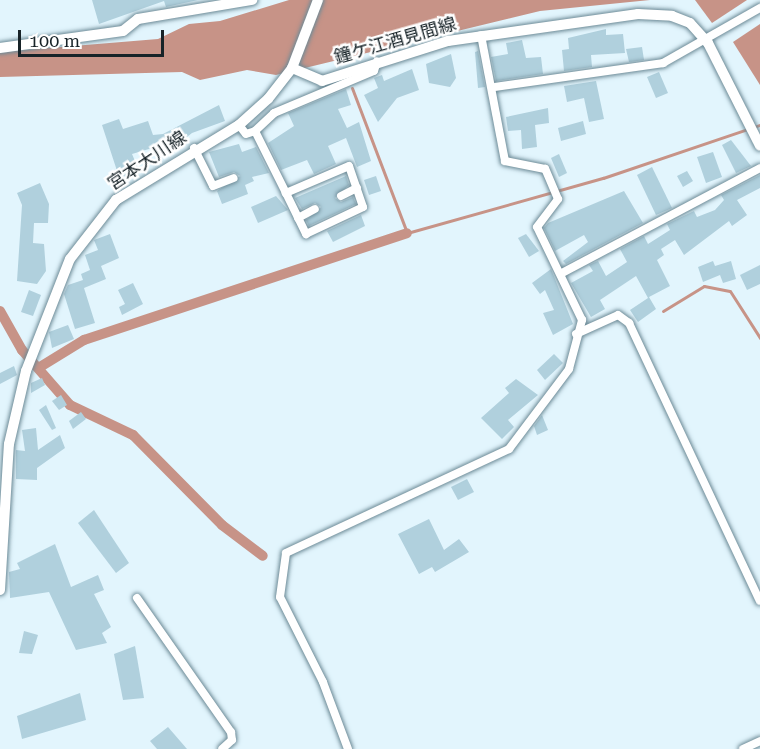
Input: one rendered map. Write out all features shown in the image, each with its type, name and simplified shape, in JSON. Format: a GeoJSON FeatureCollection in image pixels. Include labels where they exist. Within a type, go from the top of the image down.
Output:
{"type":"FeatureCollection","features":[{"type":"Feature","properties":{"kind":"main road","name":"宮本大川線"},"geometry":{"type":"LineString","coordinates":[[0,590],[4,443],[26,371],[58,282],[86,234],[116,200],[194,148],[239,125],[293,73],[318,0]]}},
{"type":"Feature","properties":{"kind":"main road"},"geometry":{"type":"LineString","coordinates":[[0,48],[123,31],[138,19],[248,1]]}},
{"type":"Feature","properties":{"kind":"main road","name":"鐘ケ江酒見間線"},"geometry":{"type":"LineString","coordinates":[[293,73],[322,81],[377,61],[481,34],[656,14],[690,23],[708,43],[760,146]]}},
{"type":"Feature","properties":{"kind":"street"},"geometry":{"type":"LineString","coordinates":[[495,87],[654,65],[708,43],[760,8]]}},
{"type":"Feature","properties":{"kind":"street"},"geometry":{"type":"LineString","coordinates":[[348,749],[323,682],[280,597],[286,554],[509,449],[569,369],[576,334],[582,320],[570,303],[562,273],[537,227],[558,199],[554,187],[545,169],[505,161],[495,87],[481,34]]}},
{"type":"Feature","properties":{"kind":"street"},"geometry":{"type":"LineString","coordinates":[[239,125],[246,134],[255,131],[274,112],[374,71],[377,61]]}},
{"type":"Feature","properties":{"kind":"street"},"geometry":{"type":"LineString","coordinates":[[255,131],[306,234],[363,207],[349,166],[286,193]]}},
{"type":"Feature","properties":{"kind":"street"},"geometry":{"type":"LineString","coordinates":[[194,148],[213,186],[234,178]]}},
{"type":"Feature","properties":{"kind":"street"},"geometry":{"type":"LineString","coordinates":[[562,273],[760,168]]}},
{"type":"Feature","properties":{"kind":"street"},"geometry":{"type":"LineString","coordinates":[[341,196],[357,188]]}},
{"type":"Feature","properties":{"kind":"street"},"geometry":{"type":"LineString","coordinates":[[298,218],[315,209]]}},
{"type":"Feature","properties":{"kind":"street"},"geometry":{"type":"LineString","coordinates":[[576,334],[618,315],[629,323],[760,601]]}},
{"type":"Feature","properties":{"kind":"street"},"geometry":{"type":"LineString","coordinates":[[136,598],[231,732],[231,740],[222,749]]}},
{"type":"Feature","properties":{"kind":"street"},"geometry":{"type":"LineString","coordinates":[[743,749],[760,741]]}},
{"type":"Feature","properties":{"kind":"shaded area"},"geometry":{"type":"Polygon","coordinates":[[[289,0],[650,0],[540,11],[276,75],[247,70],[200,80],[182,72],[0,77],[0,52],[158,39],[189,24],[220,21],[289,0]]]}},
{"type":"Feature","properties":{"kind":"shaded area"},"geometry":{"type":"Polygon","coordinates":[[[695,0],[747,0],[712,23],[695,0]]]}},
{"type":"Feature","properties":{"kind":"shaded area"},"geometry":{"type":"Polygon","coordinates":[[[760,24],[760,85],[733,42],[760,24]]]}},
{"type":"Feature","properties":{"kind":"building"},"geometry":{"type":"Polygon","coordinates":[[[92,0],[198,0],[166,7],[164,1],[99,24],[92,0]]]}},
{"type":"Feature","properties":{"kind":"building"},"geometry":{"type":"Polygon","coordinates":[[[606,29],[606,35],[623,34],[625,53],[591,55],[592,67],[564,71],[562,50],[569,49],[568,38],[606,29]]]}},
{"type":"Feature","properties":{"kind":"building"},"geometry":{"type":"Polygon","coordinates":[[[522,40],[526,58],[541,57],[543,74],[496,81],[491,57],[508,54],[506,43],[522,40]]]}},
{"type":"Feature","properties":{"kind":"building"},"geometry":{"type":"Polygon","coordinates":[[[642,47],[644,60],[629,62],[626,49],[642,47]]]}},
{"type":"Feature","properties":{"kind":"building"},"geometry":{"type":"Polygon","coordinates":[[[478,51],[485,87],[478,88],[475,52],[478,51]]]}},
{"type":"Feature","properties":{"kind":"building"},"geometry":{"type":"Polygon","coordinates":[[[451,54],[456,78],[450,87],[429,83],[426,64],[451,54]]]}},
{"type":"Feature","properties":{"kind":"building"},"geometry":{"type":"Polygon","coordinates":[[[412,69],[419,90],[397,98],[378,122],[364,95],[378,88],[374,78],[382,75],[384,81],[412,69]]]}},
{"type":"Feature","properties":{"kind":"building"},"geometry":{"type":"Polygon","coordinates":[[[659,72],[668,93],[656,98],[647,77],[659,72]]]}},
{"type":"Feature","properties":{"kind":"building"},"geometry":{"type":"Polygon","coordinates":[[[596,81],[604,119],[589,122],[584,98],[567,102],[564,86],[596,81]]]}},
{"type":"Feature","properties":{"kind":"building"},"geometry":{"type":"Polygon","coordinates":[[[346,89],[351,105],[338,109],[347,128],[359,122],[371,161],[357,167],[346,138],[328,146],[336,164],[314,174],[307,160],[281,170],[268,143],[294,126],[288,113],[346,89]]]}},
{"type":"Feature","properties":{"kind":"building"},"geometry":{"type":"Polygon","coordinates":[[[219,105],[225,121],[192,133],[163,156],[159,146],[132,154],[140,173],[120,180],[102,125],[119,119],[123,129],[148,121],[153,135],[163,134],[219,105]]]}},
{"type":"Feature","properties":{"kind":"building"},"geometry":{"type":"Polygon","coordinates":[[[548,108],[549,123],[535,125],[537,147],[522,149],[521,130],[508,131],[506,117],[548,108]]]}},
{"type":"Feature","properties":{"kind":"building"},"geometry":{"type":"Polygon","coordinates":[[[583,121],[586,134],[561,141],[558,128],[583,121]]]}},
{"type":"Feature","properties":{"kind":"building"},"geometry":{"type":"Polygon","coordinates":[[[731,140],[751,166],[736,173],[722,145],[731,140]]]}},
{"type":"Feature","properties":{"kind":"building"},"geometry":{"type":"Polygon","coordinates":[[[239,144],[242,152],[256,147],[269,173],[252,177],[254,181],[245,185],[248,194],[222,204],[217,191],[240,176],[234,172],[219,177],[209,152],[239,144]]]}},
{"type":"Feature","properties":{"kind":"building"},"geometry":{"type":"Polygon","coordinates":[[[713,152],[722,177],[706,183],[697,157],[713,152]]]}},
{"type":"Feature","properties":{"kind":"building"},"geometry":{"type":"Polygon","coordinates":[[[559,154],[567,173],[559,177],[551,158],[559,154]]]}},
{"type":"Feature","properties":{"kind":"building"},"geometry":{"type":"Polygon","coordinates":[[[652,167],[672,208],[656,215],[637,175],[652,167]]]}},
{"type":"Feature","properties":{"kind":"building"},"geometry":{"type":"Polygon","coordinates":[[[687,171],[693,181],[683,187],[677,176],[687,171]]]}},
{"type":"Feature","properties":{"kind":"building"},"geometry":{"type":"Polygon","coordinates":[[[760,175],[760,188],[737,200],[747,215],[732,226],[729,221],[684,255],[675,240],[661,249],[664,255],[657,260],[670,286],[649,297],[656,309],[638,322],[630,310],[648,298],[636,276],[600,300],[605,309],[591,317],[571,283],[593,271],[589,265],[598,261],[606,276],[627,262],[620,249],[644,236],[648,244],[670,230],[667,224],[694,211],[697,217],[715,210],[724,200],[721,195],[760,175]]]}},
{"type":"Feature","properties":{"kind":"building"},"geometry":{"type":"Polygon","coordinates":[[[346,176],[349,185],[335,198],[341,202],[353,197],[356,204],[309,226],[306,220],[321,207],[315,203],[302,209],[295,198],[346,176]]]}},
{"type":"Feature","properties":{"kind":"building"},"geometry":{"type":"Polygon","coordinates":[[[376,176],[381,191],[369,195],[364,180],[376,176]]]}},
{"type":"Feature","properties":{"kind":"building"},"geometry":{"type":"Polygon","coordinates":[[[40,183],[49,204],[48,223],[34,223],[33,243],[44,244],[46,271],[37,284],[17,281],[22,205],[17,193],[40,183]]]}},
{"type":"Feature","properties":{"kind":"building"},"geometry":{"type":"Polygon","coordinates":[[[624,191],[643,223],[566,264],[563,261],[588,242],[584,235],[555,251],[544,228],[548,223],[624,191]]]}},
{"type":"Feature","properties":{"kind":"building"},"geometry":{"type":"Polygon","coordinates":[[[276,196],[288,210],[258,223],[251,207],[276,196]]]}},
{"type":"Feature","properties":{"kind":"building"},"geometry":{"type":"Polygon","coordinates":[[[361,215],[365,226],[333,242],[327,231],[361,215]]]}},
{"type":"Feature","properties":{"kind":"building"},"geometry":{"type":"Polygon","coordinates":[[[110,234],[119,258],[101,266],[106,279],[84,288],[95,323],[75,329],[64,294],[68,285],[83,280],[81,274],[90,270],[85,255],[98,250],[94,240],[110,234]]]}},
{"type":"Feature","properties":{"kind":"building"},"geometry":{"type":"Polygon","coordinates":[[[526,234],[539,251],[529,257],[518,238],[526,234]]]}},
{"type":"Feature","properties":{"kind":"building"},"geometry":{"type":"Polygon","coordinates":[[[713,261],[715,266],[731,261],[736,279],[723,283],[720,275],[703,282],[698,267],[713,261]]]}},
{"type":"Feature","properties":{"kind":"building"},"geometry":{"type":"Polygon","coordinates":[[[760,265],[760,284],[747,290],[740,275],[760,265]]]}},
{"type":"Feature","properties":{"kind":"building"},"geometry":{"type":"Polygon","coordinates":[[[551,269],[573,324],[553,335],[543,313],[554,310],[545,290],[540,294],[532,283],[551,269]]]}},
{"type":"Feature","properties":{"kind":"building"},"geometry":{"type":"Polygon","coordinates":[[[133,283],[143,304],[122,315],[119,307],[125,304],[118,290],[133,283]]]}},
{"type":"Feature","properties":{"kind":"building"},"geometry":{"type":"Polygon","coordinates":[[[29,290],[41,295],[33,316],[21,312],[29,290]]]}},
{"type":"Feature","properties":{"kind":"building"},"geometry":{"type":"Polygon","coordinates":[[[68,325],[74,339],[52,348],[49,332],[68,325]]]}},
{"type":"Feature","properties":{"kind":"building"},"geometry":{"type":"Polygon","coordinates":[[[554,354],[563,363],[545,380],[537,370],[554,354]]]}},
{"type":"Feature","properties":{"kind":"building"},"geometry":{"type":"Polygon","coordinates":[[[14,366],[17,375],[0,384],[0,373],[14,366]]]}},
{"type":"Feature","properties":{"kind":"building"},"geometry":{"type":"Polygon","coordinates":[[[42,378],[45,385],[31,393],[31,383],[42,378]]]}},
{"type":"Feature","properties":{"kind":"building"},"geometry":{"type":"Polygon","coordinates":[[[516,379],[538,395],[508,420],[514,427],[502,439],[481,418],[509,393],[505,388],[516,379]]]}},
{"type":"Feature","properties":{"kind":"building"},"geometry":{"type":"Polygon","coordinates":[[[61,395],[67,405],[59,410],[52,401],[61,395]]]}},
{"type":"Feature","properties":{"kind":"building"},"geometry":{"type":"Polygon","coordinates":[[[46,405],[56,428],[52,430],[39,410],[46,405]]]}},
{"type":"Feature","properties":{"kind":"building"},"geometry":{"type":"Polygon","coordinates":[[[81,412],[86,419],[73,429],[69,421],[81,412]]]}},
{"type":"Feature","properties":{"kind":"building"},"geometry":{"type":"Polygon","coordinates":[[[542,415],[548,430],[537,435],[534,426],[542,415]]]}},
{"type":"Feature","properties":{"kind":"building"},"geometry":{"type":"Polygon","coordinates":[[[36,428],[38,450],[60,435],[65,448],[37,468],[37,480],[16,479],[16,450],[25,451],[22,430],[36,428]]]}},
{"type":"Feature","properties":{"kind":"building"},"geometry":{"type":"Polygon","coordinates":[[[467,479],[474,492],[458,500],[451,487],[467,479]]]}},
{"type":"Feature","properties":{"kind":"building"},"geometry":{"type":"Polygon","coordinates":[[[94,510],[129,563],[116,573],[78,523],[94,510]]]}},
{"type":"Feature","properties":{"kind":"building"},"geometry":{"type":"Polygon","coordinates":[[[429,519],[444,550],[459,539],[469,552],[435,572],[432,567],[419,574],[398,534],[429,519]]]}},
{"type":"Feature","properties":{"kind":"building"},"geometry":{"type":"Polygon","coordinates":[[[55,544],[71,587],[98,575],[104,590],[94,594],[111,627],[102,633],[107,643],[76,650],[49,592],[10,598],[9,572],[20,569],[17,563],[55,544]]]}},
{"type":"Feature","properties":{"kind":"building"},"geometry":{"type":"Polygon","coordinates":[[[24,631],[38,635],[32,654],[19,653],[24,631]]]}},
{"type":"Feature","properties":{"kind":"building"},"geometry":{"type":"Polygon","coordinates":[[[135,646],[144,698],[123,700],[114,654],[135,646]]]}},
{"type":"Feature","properties":{"kind":"building"},"geometry":{"type":"Polygon","coordinates":[[[80,693],[86,720],[22,739],[17,716],[80,693]]]}},
{"type":"Feature","properties":{"kind":"building"},"geometry":{"type":"Polygon","coordinates":[[[168,727],[187,749],[157,749],[150,741],[168,727]]]}},
{"type":"Feature","properties":{"kind":"waterway"},"geometry":{"type":"LineString","coordinates":[[352,88],[407,233],[603,178],[760,125]]}},
{"type":"Feature","properties":{"kind":"waterway"},"geometry":{"type":"LineString","coordinates":[[40,367],[84,340],[407,233]]}},
{"type":"Feature","properties":{"kind":"waterway"},"geometry":{"type":"LineString","coordinates":[[663,311],[704,286],[730,291],[760,338]]}},
{"type":"Feature","properties":{"kind":"waterway"},"geometry":{"type":"LineString","coordinates":[[0,311],[22,350],[70,405],[133,435],[222,525],[263,556]]}}]}
